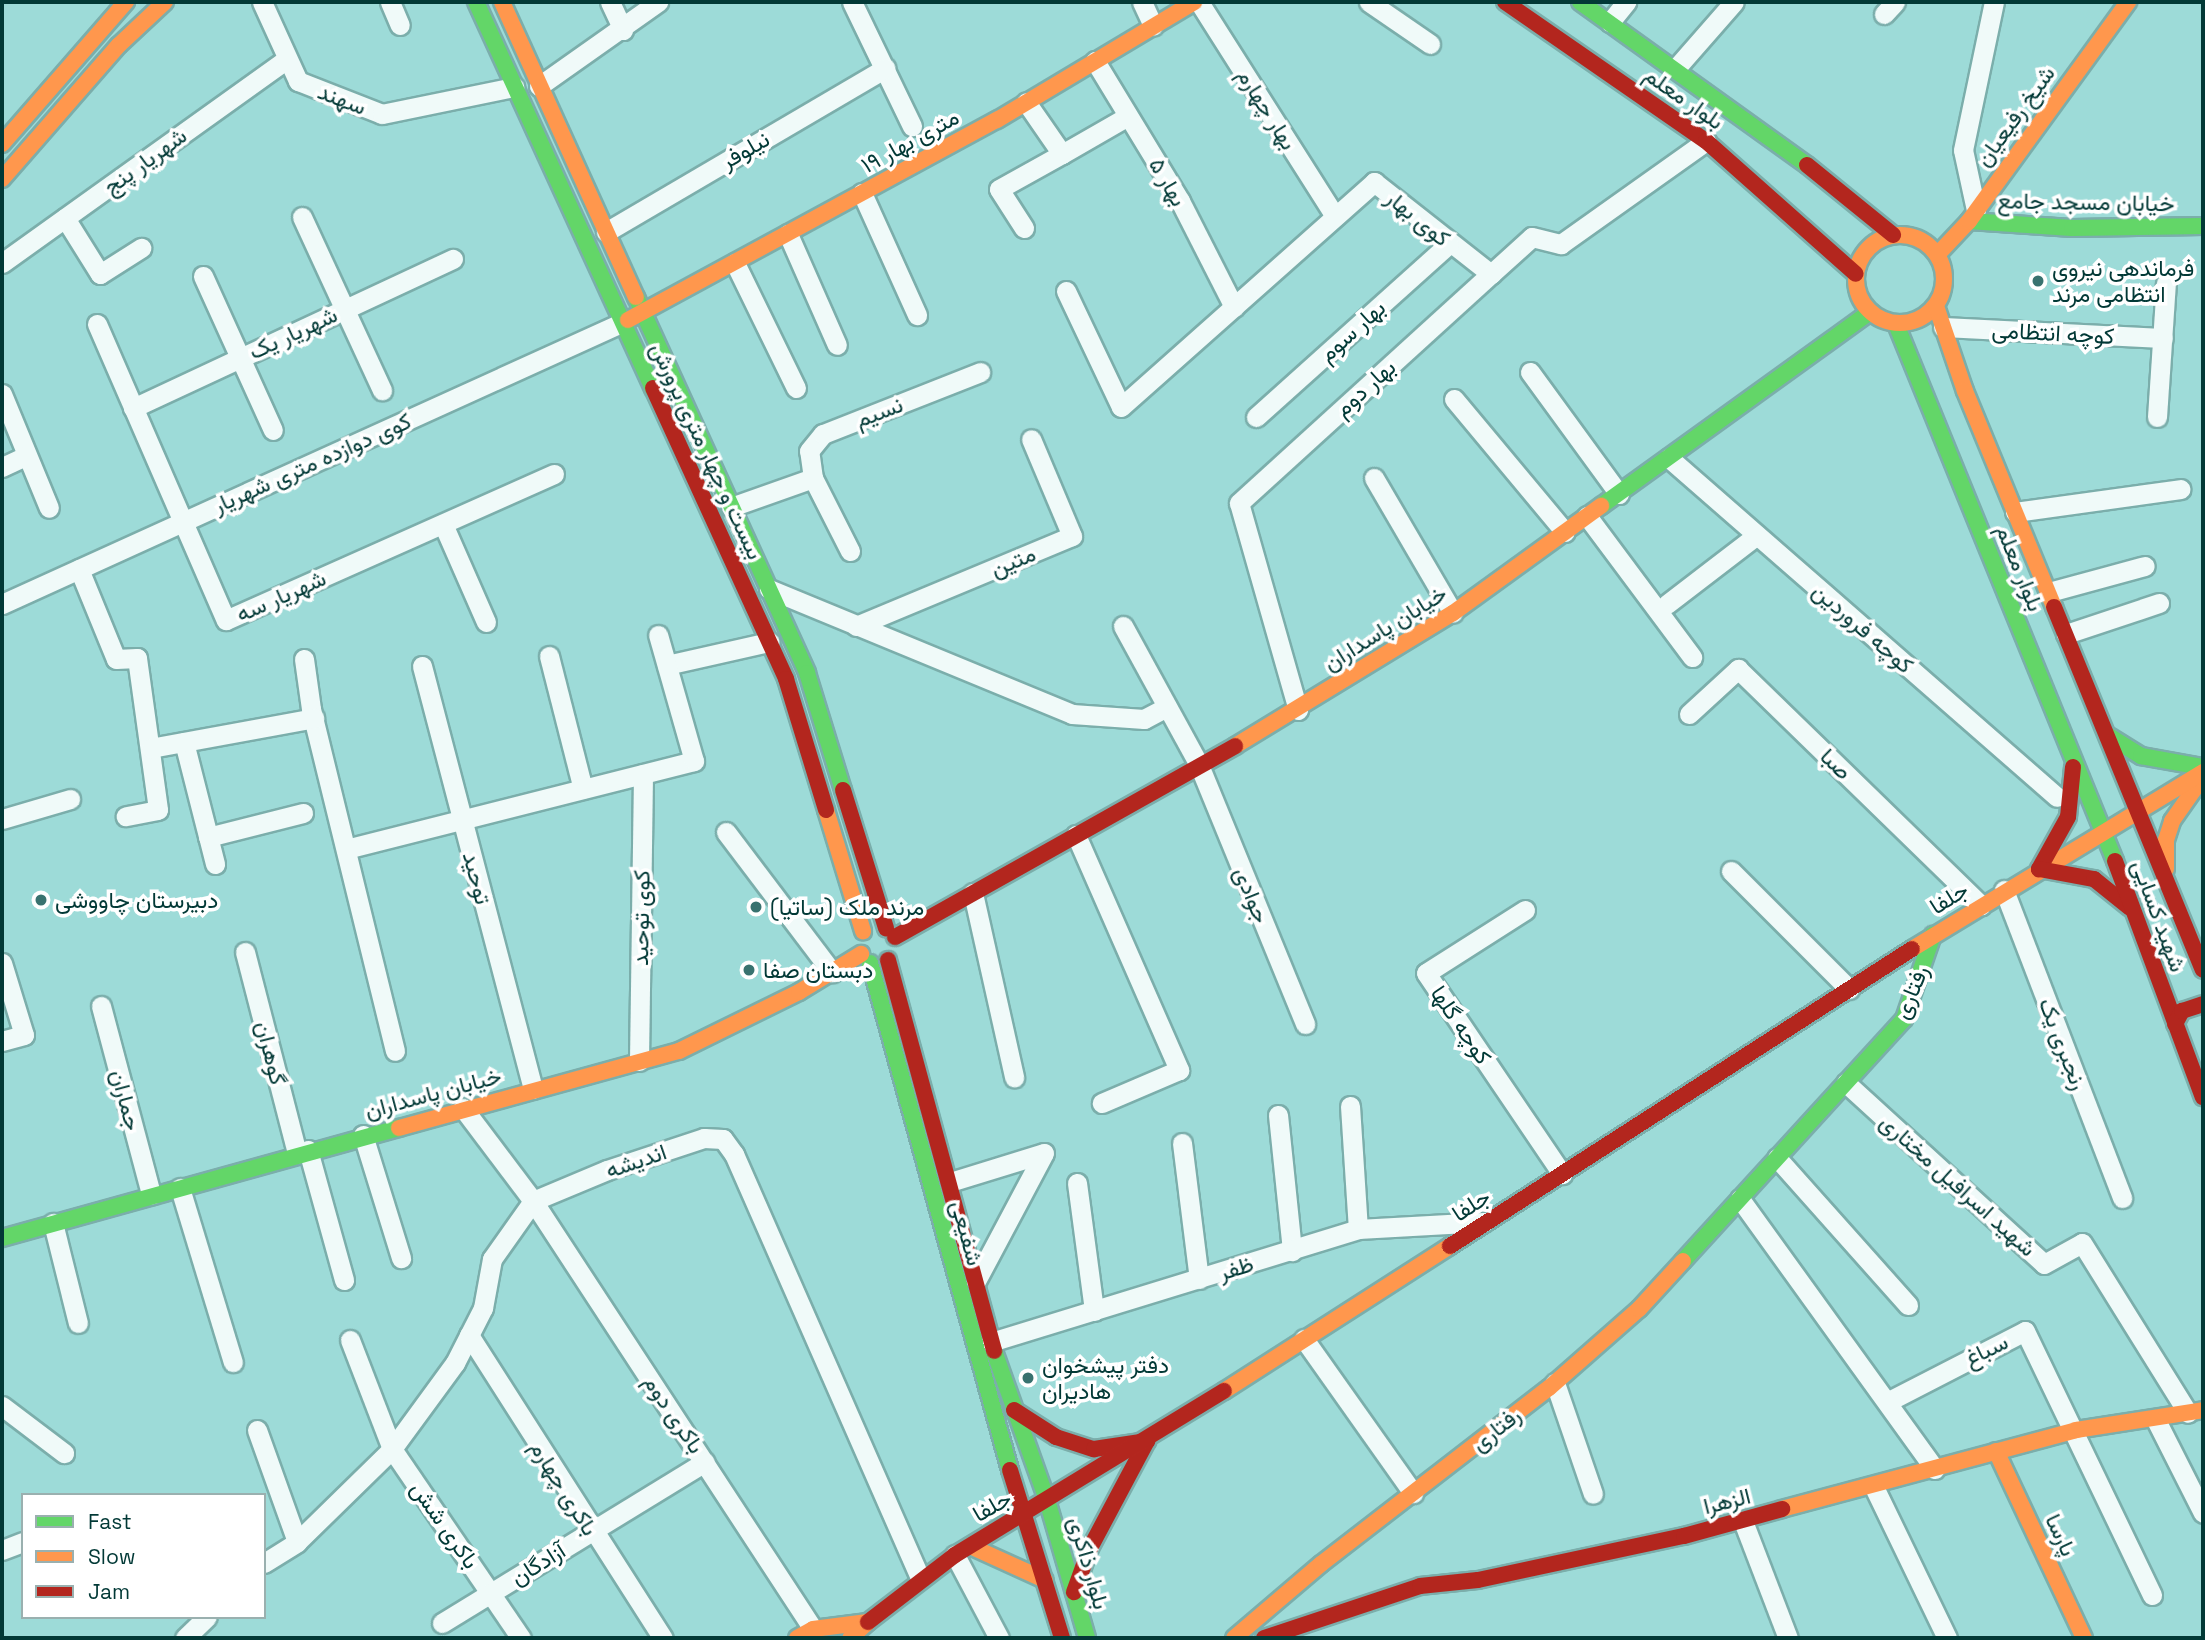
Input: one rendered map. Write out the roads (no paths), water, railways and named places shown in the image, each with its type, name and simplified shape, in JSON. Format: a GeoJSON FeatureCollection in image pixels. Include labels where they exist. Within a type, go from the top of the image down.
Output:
{"type":"FeatureCollection","features":[{"type":"Feature","properties":{"kind":"street"},"geometry":{"type":"LineString","coordinates":[[2,144],[126,2]]}},
{"type":"Feature","properties":{"kind":"street"},"geometry":{"type":"LineString","coordinates":[[2,179],[119,45],[165,2]]}},
{"type":"Feature","properties":{"kind":"street","name":"سهند"},"geometry":{"type":"LineString","coordinates":[[262,2],[298,81],[382,114],[514,87]]}},
{"type":"Feature","properties":{"kind":"street"},"geometry":{"type":"LineString","coordinates":[[390,2],[400,25]]}},
{"type":"Feature","properties":{"kind":"street","name":"بیست و چهار متری پرورش"},"geometry":{"type":"LineString","coordinates":[[476,2],[786,680],[863,931]]}},
{"type":"Feature","properties":{"kind":"street","name":"بیست و چهار متری پرورش"},"geometry":{"type":"LineString","coordinates":[[502,2],[807,673],[891,933]]}},
{"type":"Feature","properties":{"kind":"street"},"geometry":{"type":"LineString","coordinates":[[610,2],[623,30]]}},
{"type":"Feature","properties":{"kind":"street"},"geometry":{"type":"LineString","coordinates":[[539,86],[623,30],[658,2]]}},
{"type":"Feature","properties":{"kind":"street"},"geometry":{"type":"LineString","coordinates":[[852,2],[912,126]]}},
{"type":"Feature","properties":{"kind":"street"},"geometry":{"type":"LineString","coordinates":[[1142,2],[1153,26]]}},
{"type":"Feature","properties":{"kind":"street","name":"۱۹ متری بهار"},"geometry":{"type":"LineString","coordinates":[[623,322],[643,314],[1026,102],[1194,2]]}},
{"type":"Feature","properties":{"kind":"street","name":"بهار چهارم"},"geometry":{"type":"LineString","coordinates":[[1199,2],[1335,216]]}},
{"type":"Feature","properties":{"kind":"street"},"geometry":{"type":"LineString","coordinates":[[1369,2],[1430,44]]}},
{"type":"Feature","properties":{"kind":"street","name":"بلوار معلم"},"geometry":{"type":"LineString","coordinates":[[1505,2],[1706,141],[1856,274]]}},
{"type":"Feature","properties":{"kind":"street","name":"بلوار معلم"},"geometry":{"type":"LineString","coordinates":[[1580,2],[1677,67],[1893,235]]}},
{"type":"Feature","properties":{"kind":"street"},"geometry":{"type":"LineString","coordinates":[[1610,22],[1626,2]]}},
{"type":"Feature","properties":{"kind":"street"},"geometry":{"type":"LineString","coordinates":[[1677,67],[1734,2]]}},
{"type":"Feature","properties":{"kind":"street"},"geometry":{"type":"LineString","coordinates":[[1972,215],[1963,150],[1994,2]]}},
{"type":"Feature","properties":{"kind":"street","name":"شیخ رفیعیان"},"geometry":{"type":"LineString","coordinates":[[1937,256],[1972,215],[2128,2]]}},
{"type":"Feature","properties":{"kind":"street","name":"شهریار پنج"},"geometry":{"type":"LineString","coordinates":[[2,263],[287,59]]}},
{"type":"Feature","properties":{"kind":"street","name":"بهار ۵"},"geometry":{"type":"LineString","coordinates":[[1095,61],[1180,201],[1234,307]]}},
{"type":"Feature","properties":{"kind":"street","name":"نیلوفر"},"geometry":{"type":"LineString","coordinates":[[606,232],[885,68]]}},
{"type":"Feature","properties":{"kind":"street"},"geometry":{"type":"LineString","coordinates":[[1026,102],[1062,154]]}},
{"type":"Feature","properties":{"kind":"street"},"geometry":{"type":"LineString","coordinates":[[1024,228],[999,189],[1128,116]]}},
{"type":"Feature","properties":{"kind":"street"},"geometry":{"type":"LineString","coordinates":[[1492,274],[1532,237],[1561,243],[1706,141]]}},
{"type":"Feature","properties":{"kind":"street","name":"کوی بهار"},"geometry":{"type":"LineString","coordinates":[[1066,291],[1121,407],[1374,182],[1449,244],[1492,274]]}},
{"type":"Feature","properties":{"kind":"street"},"geometry":{"type":"LineString","coordinates":[[862,193],[917,315]]}},
{"type":"Feature","properties":{"kind":"street","name":"خیابان مسجد جامع"},"geometry":{"type":"LineString","coordinates":[[1972,215],[2072,228],[2203,226]]}},
{"type":"Feature","properties":{"kind":"street"},"geometry":{"type":"LineString","coordinates":[[302,217],[382,390]]}},
{"type":"Feature","properties":{"kind":"street"},"geometry":{"type":"LineString","coordinates":[[65,218],[100,274],[141,248]]}},
{"type":"Feature","properties":{"kind":"street"},"geometry":{"type":"LineString","coordinates":[[788,234],[837,345]]}},
{"type":"Feature","properties":{"kind":"street"},"geometry":{"type":"LineString","coordinates":[[1893,235],[1924,242],[1937,256],[1945,273],[1936,306],[1912,323],[1896,324],[1870,312],[1861,299],[1856,274],[1867,250],[1893,235]]}},
{"type":"Feature","properties":{"kind":"street","name":"بهار سوم"},"geometry":{"type":"LineString","coordinates":[[1256,418],[1449,244]]}},
{"type":"Feature","properties":{"kind":"street","name":"شهریار یک"},"geometry":{"type":"LineString","coordinates":[[133,408],[453,259]]}},
{"type":"Feature","properties":{"kind":"street"},"geometry":{"type":"LineString","coordinates":[[735,263],[796,388]]}},
{"type":"Feature","properties":{"kind":"street","name":"بهار دوم"},"geometry":{"type":"LineString","coordinates":[[1298,710],[1239,503],[1492,274]]}},
{"type":"Feature","properties":{"kind":"street"},"geometry":{"type":"LineString","coordinates":[[203,276],[274,430]]}},
{"type":"Feature","properties":{"kind":"street"},"geometry":{"type":"LineString","coordinates":[[2157,417],[2166,283]]}},
{"type":"Feature","properties":{"kind":"street","name":"بلوار معلم"},"geometry":{"type":"LineString","coordinates":[[1936,306],[2015,512],[2139,809]]}},
{"type":"Feature","properties":{"kind":"street","name":"خیابان پاسداران"},"geometry":{"type":"LineString","coordinates":[[891,933],[973,893],[1298,710],[1454,613],[1870,312]]}},
{"type":"Feature","properties":{"kind":"street","name":"کوی دوازده متری شهریار"},"geometry":{"type":"LineString","coordinates":[[2,604],[623,322]]}},
{"type":"Feature","properties":{"kind":"street","name":"شهریار سه"},"geometry":{"type":"LineString","coordinates":[[97,324],[226,620],[554,474]]}},
{"type":"Feature","properties":{"kind":"street","name":"بلوار معلم"},"geometry":{"type":"LineString","coordinates":[[1896,324],[2103,829]]}},
{"type":"Feature","properties":{"kind":"street","name":"کوچه انتظامی"},"geometry":{"type":"LineString","coordinates":[[1943,327],[2163,338]]}},
{"type":"Feature","properties":{"kind":"street","name":"نسیم"},"geometry":{"type":"LineString","coordinates":[[850,551],[813,478],[809,451],[823,434],[981,372]]}},
{"type":"Feature","properties":{"kind":"street"},"geometry":{"type":"LineString","coordinates":[[1530,372],[1619,494]]}},
{"type":"Feature","properties":{"kind":"street"},"geometry":{"type":"LineString","coordinates":[[2,394],[49,508]]}},
{"type":"Feature","properties":{"kind":"street"},"geometry":{"type":"LineString","coordinates":[[1454,399],[1565,532]]}},
{"type":"Feature","properties":{"kind":"street","name":"متین"},"geometry":{"type":"LineString","coordinates":[[856,625],[1072,536],[1031,439]]}},
{"type":"Feature","properties":{"kind":"street"},"geometry":{"type":"LineString","coordinates":[[2,467],[26,456]]}},
{"type":"Feature","properties":{"kind":"street","name":"کوچه فروردین"},"geometry":{"type":"LineString","coordinates":[[1669,458],[2057,797]]}},
{"type":"Feature","properties":{"kind":"street"},"geometry":{"type":"LineString","coordinates":[[732,506],[813,478]]}},
{"type":"Feature","properties":{"kind":"street"},"geometry":{"type":"LineString","coordinates":[[1374,478],[1454,613]]}},
{"type":"Feature","properties":{"kind":"street"},"geometry":{"type":"LineString","coordinates":[[2015,512],[2180,489]]}},
{"type":"Feature","properties":{"kind":"street"},"geometry":{"type":"LineString","coordinates":[[1587,516],[1692,657]]}},
{"type":"Feature","properties":{"kind":"street"},"geometry":{"type":"LineString","coordinates":[[443,524],[486,622]]}},
{"type":"Feature","properties":{"kind":"street"},"geometry":{"type":"LineString","coordinates":[[1667,604],[1757,535]]}},
{"type":"Feature","properties":{"kind":"street"},"geometry":{"type":"LineString","coordinates":[[2049,592],[2145,566]]}},
{"type":"Feature","properties":{"kind":"street"},"geometry":{"type":"LineString","coordinates":[[79,569],[116,659],[137,658],[158,810],[126,816]]}},
{"type":"Feature","properties":{"kind":"street"},"geometry":{"type":"LineString","coordinates":[[769,589],[1072,714],[1144,719],[1167,707]]}},
{"type":"Feature","properties":{"kind":"street"},"geometry":{"type":"LineString","coordinates":[[2066,634],[2159,603]]}},
{"type":"Feature","properties":{"kind":"street","name":"جوادی"},"geometry":{"type":"LineString","coordinates":[[1123,626],[1199,765],[1305,1024]]}},
{"type":"Feature","properties":{"kind":"street"},"geometry":{"type":"LineString","coordinates":[[346,849],[694,761],[658,635]]}},
{"type":"Feature","properties":{"kind":"street"},"geometry":{"type":"LineString","coordinates":[[667,665],[769,642]]}},
{"type":"Feature","properties":{"kind":"street"},"geometry":{"type":"LineString","coordinates":[[549,656],[583,789]]}},
{"type":"Feature","properties":{"kind":"street"},"geometry":{"type":"LineString","coordinates":[[304,659],[313,718],[395,1051]]}},
{"type":"Feature","properties":{"kind":"street","name":"توحید"},"geometry":{"type":"LineString","coordinates":[[422,666],[533,1089]]}},
{"type":"Feature","properties":{"kind":"street","name":"صبا"},"geometry":{"type":"LineString","coordinates":[[1689,714],[1738,669],[1981,905]]}},
{"type":"Feature","properties":{"kind":"street"},"geometry":{"type":"LineString","coordinates":[[151,748],[313,718]]}},
{"type":"Feature","properties":{"kind":"street"},"geometry":{"type":"LineString","coordinates":[[2109,736],[2141,756],[2203,767]]}},
{"type":"Feature","properties":{"kind":"street"},"geometry":{"type":"LineString","coordinates":[[184,742],[215,864]]}},
{"type":"Feature","properties":{"kind":"street"},"geometry":{"type":"LineString","coordinates":[[2072,755],[2074,793],[2068,817],[2039,869],[2094,879],[2133,911]]}},
{"type":"Feature","properties":{"kind":"street","name":"کوی توحید"},"geometry":{"type":"LineString","coordinates":[[639,1061],[643,774]]}},
{"type":"Feature","properties":{"kind":"street"},"geometry":{"type":"LineString","coordinates":[[2166,876],[2166,840],[2172,821],[2203,775]]}},
{"type":"Feature","properties":{"kind":"street","name":"جلفا"},"geometry":{"type":"LineString","coordinates":[[850,1638],[873,1630],[920,1578],[962,1550],[1147,1441],[2004,890],[2103,829],[2203,775]]}},
{"type":"Feature","properties":{"kind":"street"},"geometry":{"type":"LineString","coordinates":[[2,820],[71,799]]}},
{"type":"Feature","properties":{"kind":"street","name":"شهید کسایی"},"geometry":{"type":"LineString","coordinates":[[2139,809],[2203,970]]}},
{"type":"Feature","properties":{"kind":"street"},"geometry":{"type":"LineString","coordinates":[[208,837],[303,813]]}},
{"type":"Feature","properties":{"kind":"street","name":"شهید کسایی"},"geometry":{"type":"LineString","coordinates":[[2103,829],[2203,1097]]}},
{"type":"Feature","properties":{"kind":"street"},"geometry":{"type":"LineString","coordinates":[[726,832],[832,972]]}},
{"type":"Feature","properties":{"kind":"street"},"geometry":{"type":"LineString","coordinates":[[1076,835],[1180,1070],[1102,1103]]}},
{"type":"Feature","properties":{"kind":"street"},"geometry":{"type":"LineString","coordinates":[[1731,871],[1849,989]]}},
{"type":"Feature","properties":{"kind":"street","name":"رنجبری یک"},"geometry":{"type":"LineString","coordinates":[[2004,890],[2122,1198]]}},
{"type":"Feature","properties":{"kind":"street"},"geometry":{"type":"LineString","coordinates":[[973,893],[1014,1077]]}},
{"type":"Feature","properties":{"kind":"street","name":"کوچه گلها"},"geometry":{"type":"LineString","coordinates":[[1525,911],[1426,973],[1562,1174]]}},
{"type":"Feature","properties":{"kind":"street"},"geometry":{"type":"LineString","coordinates":[[874,926],[891,933],[896,950],[888,960],[865,959],[858,942],[863,931],[874,926]]}},
{"type":"Feature","properties":{"kind":"street","name":"رفتاری"},"geometry":{"type":"LineString","coordinates":[[1234,1638],[1412,1493],[1555,1383],[1639,1309],[1904,1019],[1933,935]]}},
{"type":"Feature","properties":{"kind":"street","name":"گوهران"},"geometry":{"type":"LineString","coordinates":[[245,952],[302,1152],[344,1280]]}},
{"type":"Feature","properties":{"kind":"street","name":"خیابان پاسداران"},"geometry":{"type":"LineString","coordinates":[[2,1238],[363,1135],[679,1051],[832,972],[865,959]]}},
{"type":"Feature","properties":{"kind":"street","name":"شفیعی"},"geometry":{"type":"LineString","coordinates":[[865,959],[1024,1514]]}},
{"type":"Feature","properties":{"kind":"street","name":"شفیعی"},"geometry":{"type":"LineString","coordinates":[[888,960],[991,1342],[1047,1500]]}},
{"type":"Feature","properties":{"kind":"street"},"geometry":{"type":"LineString","coordinates":[[2,963],[24,1035],[2,1041]]}},
{"type":"Feature","properties":{"kind":"street"},"geometry":{"type":"LineString","coordinates":[[2175,1024],[2182,1011],[2203,1004]]}},
{"type":"Feature","properties":{"kind":"street","name":"جماران"},"geometry":{"type":"LineString","coordinates":[[101,1006],[151,1194]]}},
{"type":"Feature","properties":{"kind":"street","name":"شهید اسرافیل مختاری"},"geometry":{"type":"LineString","coordinates":[[1846,1083],[2045,1264],[2082,1243],[2195,1412]]}},
{"type":"Feature","properties":{"kind":"street"},"geometry":{"type":"LineString","coordinates":[[1350,1106],[1358,1229]]}},
{"type":"Feature","properties":{"kind":"street","name":"باکری دوم"},"geometry":{"type":"LineString","coordinates":[[463,1108],[533,1202],[705,1462],[805,1633]]}},
{"type":"Feature","properties":{"kind":"street"},"geometry":{"type":"LineString","coordinates":[[1278,1115],[1292,1251]]}},
{"type":"Feature","properties":{"kind":"street"},"geometry":{"type":"LineString","coordinates":[[363,1135],[401,1258]]}},
{"type":"Feature","properties":{"kind":"street","name":"اندیشه"},"geometry":{"type":"LineString","coordinates":[[533,1202],[607,1170],[704,1138],[723,1139],[734,1154],[920,1578]]}},
{"type":"Feature","properties":{"kind":"street"},"geometry":{"type":"LineString","coordinates":[[1182,1143],[1199,1279]]}},
{"type":"Feature","properties":{"kind":"street"},"geometry":{"type":"LineString","coordinates":[[931,1189],[1044,1153],[976,1281]]}},
{"type":"Feature","properties":{"kind":"street"},"geometry":{"type":"LineString","coordinates":[[1777,1158],[1908,1305]]}},
{"type":"Feature","properties":{"kind":"street"},"geometry":{"type":"LineString","coordinates":[[1077,1183],[1094,1311]]}},
{"type":"Feature","properties":{"kind":"street"},"geometry":{"type":"LineString","coordinates":[[180,1188],[233,1362]]}},
{"type":"Feature","properties":{"kind":"street"},"geometry":{"type":"LineString","coordinates":[[1740,1199],[1935,1469]]}},
{"type":"Feature","properties":{"kind":"street"},"geometry":{"type":"LineString","coordinates":[[266,1562],[296,1542],[392,1448],[455,1363],[483,1308],[492,1259],[533,1202]]}},
{"type":"Feature","properties":{"kind":"street","name":"ظفر"},"geometry":{"type":"LineString","coordinates":[[991,1342],[1358,1229],[1486,1222]]}},
{"type":"Feature","properties":{"kind":"street"},"geometry":{"type":"LineString","coordinates":[[53,1223],[78,1323]]}},
{"type":"Feature","properties":{"kind":"street","name":"سباغ"},"geometry":{"type":"LineString","coordinates":[[1886,1402],[2025,1331],[2076,1430]]}},
{"type":"Feature","properties":{"kind":"street","name":"باکری چهارم"},"geometry":{"type":"LineString","coordinates":[[469,1335],[591,1531],[663,1638]]}},
{"type":"Feature","properties":{"kind":"street"},"geometry":{"type":"LineString","coordinates":[[1304,1339],[1412,1493]]}},
{"type":"Feature","properties":{"kind":"street","name":"باکری شش"},"geometry":{"type":"LineString","coordinates":[[350,1340],[392,1448],[521,1638]]}},
{"type":"Feature","properties":{"kind":"street"},"geometry":{"type":"LineString","coordinates":[[1555,1383],[1593,1494]]}},
{"type":"Feature","properties":{"kind":"street"},"geometry":{"type":"LineString","coordinates":[[2,1406],[64,1453]]}},
{"type":"Feature","properties":{"kind":"street"},"geometry":{"type":"LineString","coordinates":[[1014,1410],[1056,1437],[1094,1449],[1147,1441]]}},
{"type":"Feature","properties":{"kind":"street","name":"الزهرا"},"geometry":{"type":"LineString","coordinates":[[1265,1638],[1420,1586],[1491,1578],[1743,1521],[2076,1430],[2195,1412]]}},
{"type":"Feature","properties":{"kind":"street"},"geometry":{"type":"LineString","coordinates":[[2155,1420],[2203,1513]]}},
{"type":"Feature","properties":{"kind":"street"},"geometry":{"type":"LineString","coordinates":[[257,1430],[296,1542]]}},
{"type":"Feature","properties":{"kind":"street"},"geometry":{"type":"LineString","coordinates":[[2076,1430],[2152,1595]]}},
{"type":"Feature","properties":{"kind":"street"},"geometry":{"type":"LineString","coordinates":[[1074,1592],[1090,1548],[1147,1441]]}},
{"type":"Feature","properties":{"kind":"street","name":"پارسا"},"geometry":{"type":"LineString","coordinates":[[1996,1451],[2084,1638]]}},
{"type":"Feature","properties":{"kind":"street","name":"آزادگان"},"geometry":{"type":"LineString","coordinates":[[442,1623],[705,1462]]}},
{"type":"Feature","properties":{"kind":"street"},"geometry":{"type":"LineString","coordinates":[[1874,1487],[1947,1638]]}},
{"type":"Feature","properties":{"kind":"street","name":"بلوار ذاکری"},"geometry":{"type":"LineString","coordinates":[[1047,1500],[1087,1638]]}},
{"type":"Feature","properties":{"kind":"street","name":"بلوار ذاکری"},"geometry":{"type":"LineString","coordinates":[[1024,1514],[1062,1638]]}},
{"type":"Feature","properties":{"kind":"street"},"geometry":{"type":"LineString","coordinates":[[1743,1521],[1788,1638]]}},
{"type":"Feature","properties":{"kind":"street"},"geometry":{"type":"LineString","coordinates":[[2,1550],[21,1543]]}},
{"type":"Feature","properties":{"kind":"street"},"geometry":{"type":"LineString","coordinates":[[962,1550],[1045,1580]]}},
{"type":"Feature","properties":{"kind":"street"},"geometry":{"type":"LineString","coordinates":[[962,1550],[999,1638]]}},
{"type":"Feature","properties":{"kind":"street"},"geometry":{"type":"LineString","coordinates":[[185,1638],[205,1619]]}},
{"type":"Feature","properties":{"kind":"street"},"geometry":{"type":"LineString","coordinates":[[805,1633],[873,1630]]}},
{"type":"Feature","properties":{"kind":"place","name":"فرماندهی نیروی انتظامی مرند"},"geometry":{"type":"Point","coordinates":[2038,281]}},
{"type":"Feature","properties":{"kind":"place","name":"دبیرستان چاووشی"},"geometry":{"type":"Point","coordinates":[41,900]}},
{"type":"Feature","properties":{"kind":"place","name":"مرند ملک (ساتیا)"},"geometry":{"type":"Point","coordinates":[756,907]}},
{"type":"Feature","properties":{"kind":"place","name":"دبستان صفا"},"geometry":{"type":"Point","coordinates":[749,970]}},
{"type":"Feature","properties":{"kind":"place","name":"دفتر پیشخوان هادیران"},"geometry":{"type":"Point","coordinates":[1028,1378]}}]}
